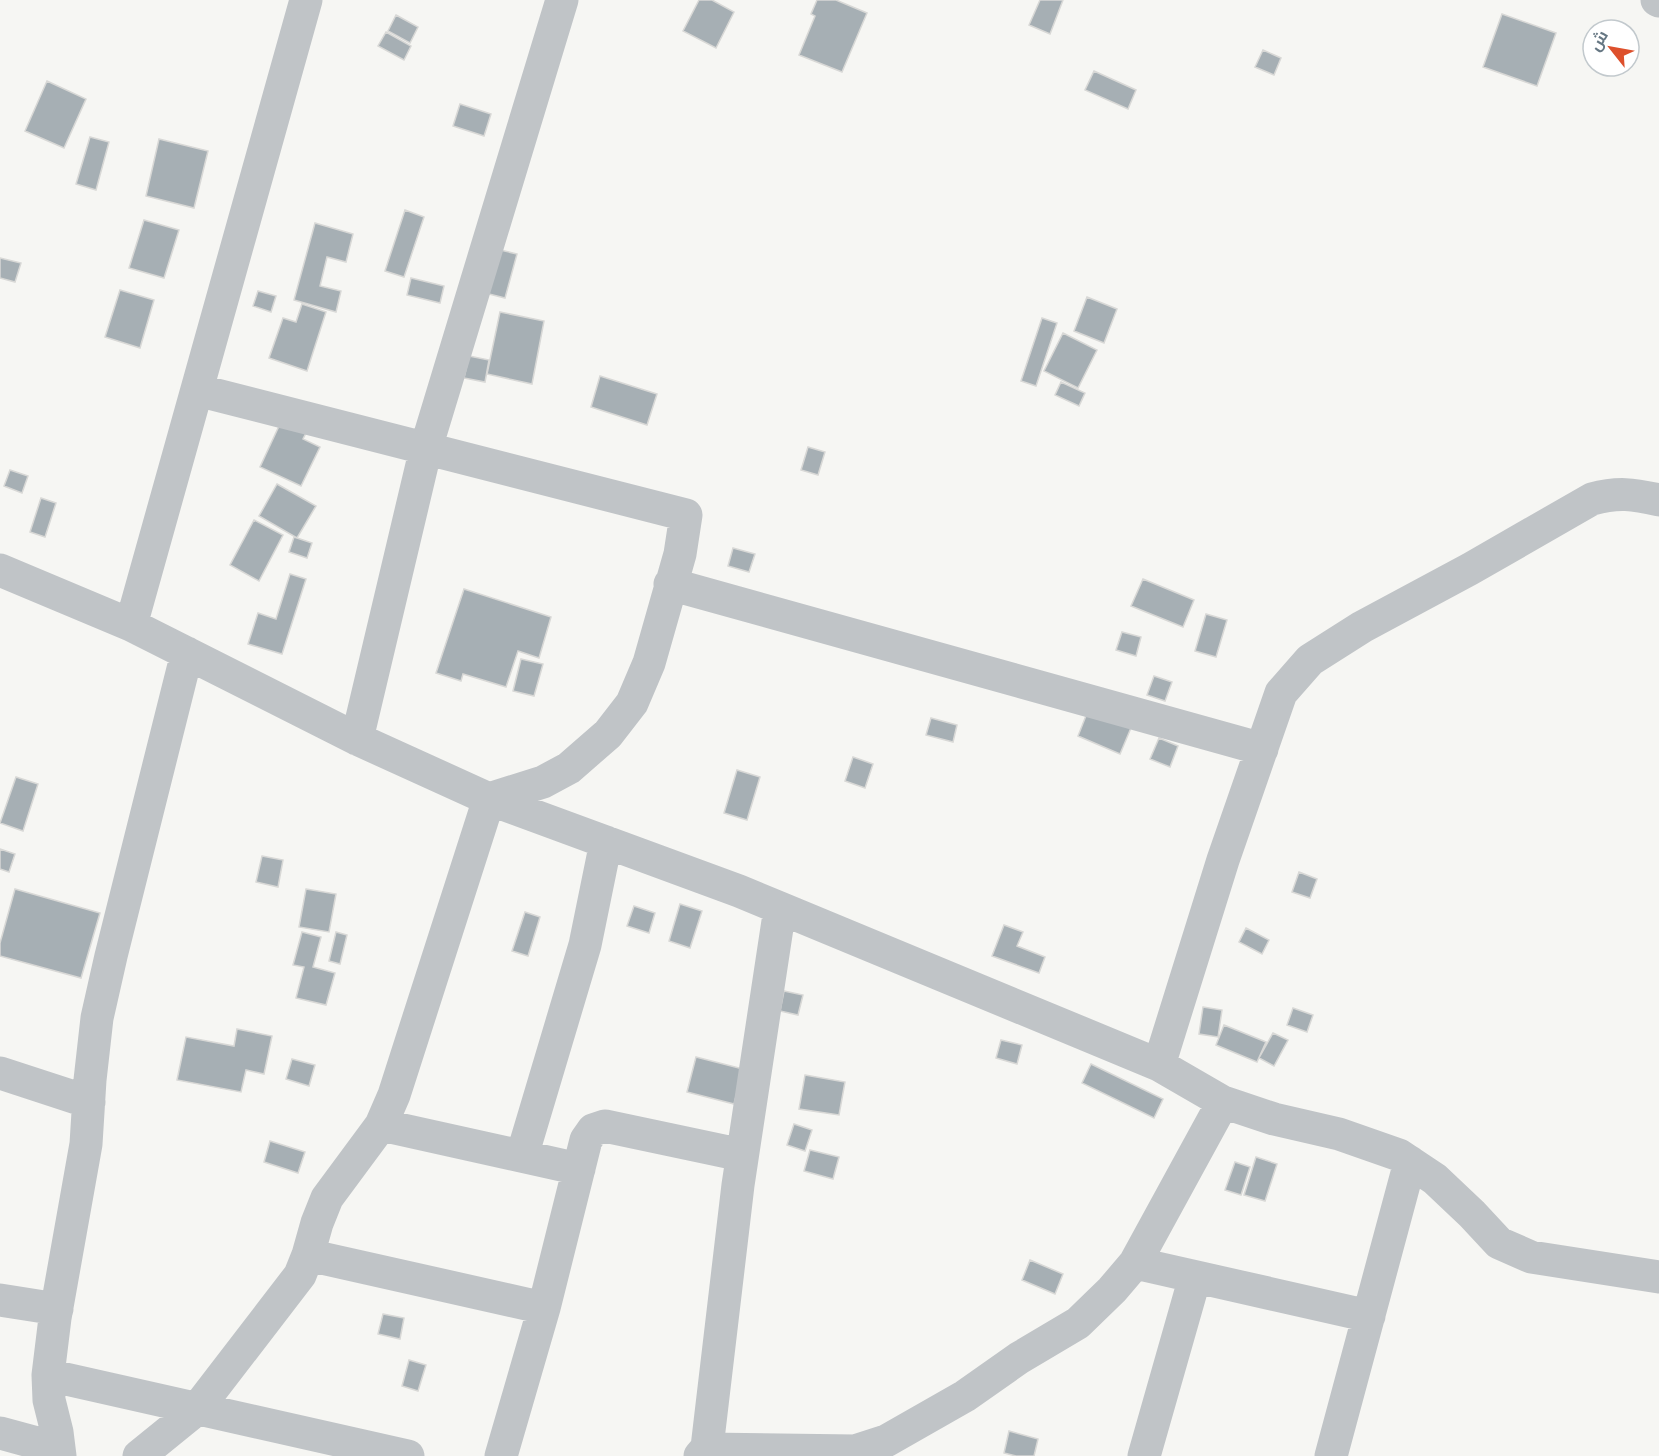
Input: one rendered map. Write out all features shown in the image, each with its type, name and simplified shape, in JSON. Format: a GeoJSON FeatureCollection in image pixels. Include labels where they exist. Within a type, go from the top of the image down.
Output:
{"type":"FeatureCollection","features":[{"type":"Feature","properties":{"kind":"street"},"geometry":{"type":"LineString","coordinates":[[131,625],[306,0]]}},
{"type":"Feature","properties":{"kind":"street"},"geometry":{"type":"LineString","coordinates":[[357,739],[426,448],[562,0]]}},
{"type":"Feature","properties":{"kind":"street"},"geometry":{"type":"LineString","coordinates":[[197,390],[686,515],[680,554],[649,663],[632,703],[608,734],[569,768],[543,782],[489,799]]}},
{"type":"Feature","properties":{"kind":"street"},"geometry":{"type":"LineString","coordinates":[[1159,1065],[1223,860],[1281,693],[1310,660],[1362,627],[1470,569],[1592,499],[1610,494],[1636,495],[1659,500]]}},
{"type":"Feature","properties":{"kind":"street"},"geometry":{"type":"LineString","coordinates":[[0,570],[131,625],[357,739],[489,799],[780,908],[1159,1065],[1223,1102],[1274,1119],[1339,1134],[1398,1155],[1436,1179],[1499,1243],[1531,1257],[1659,1277]]}},
{"type":"Feature","properties":{"kind":"street"},"geometry":{"type":"LineString","coordinates":[[670,584],[1262,749]]}},
{"type":"Feature","properties":{"kind":"street"},"geometry":{"type":"LineString","coordinates":[[0,1432],[59,1452],[57,1432],[49,1400],[48,1375],[57,1309],[86,1144],[98,1018],[111,956],[187,653]]}},
{"type":"Feature","properties":{"kind":"street"},"geometry":{"type":"LineString","coordinates":[[139,1456],[196,1409],[300,1275],[327,1198],[381,1125],[394,1095],[489,799]]}},
{"type":"Feature","properties":{"kind":"street"},"geometry":{"type":"LineString","coordinates":[[522,1156],[585,945],[606,842]]}},
{"type":"Feature","properties":{"kind":"street"},"geometry":{"type":"LineString","coordinates":[[780,908],[742,1155],[704,1454],[855,1450],[886,1441],[965,1396],[1019,1358],[1078,1323],[1112,1290],[1134,1263],[1223,1102]]}},
{"type":"Feature","properties":{"kind":"street"},"geometry":{"type":"LineString","coordinates":[[0,1073],[89,1102]]}},
{"type":"Feature","properties":{"kind":"street"},"geometry":{"type":"LineString","coordinates":[[381,1125],[579,1169]]}},
{"type":"Feature","properties":{"kind":"street"},"geometry":{"type":"LineString","coordinates":[[501,1456],[544,1308],[586,1140],[593,1130],[605,1126],[742,1155]]}},
{"type":"Feature","properties":{"kind":"street"},"geometry":{"type":"LineString","coordinates":[[1336,1455],[1369,1316],[1410,1162]]}},
{"type":"Feature","properties":{"kind":"street"},"geometry":{"type":"LineString","coordinates":[[308,1255],[544,1308]]}},
{"type":"Feature","properties":{"kind":"street"},"geometry":{"type":"LineString","coordinates":[[1134,1263],[1369,1316]]}},
{"type":"Feature","properties":{"kind":"street"},"geometry":{"type":"LineString","coordinates":[[1144,1456],[1195,1277]]}},
{"type":"Feature","properties":{"kind":"street"},"geometry":{"type":"LineString","coordinates":[[0,1300],[57,1309]]}},
{"type":"Feature","properties":{"kind":"street"},"geometry":{"type":"LineString","coordinates":[[48,1375],[196,1409],[278,1442],[408,1456]]}},
{"type":"Feature","properties":{"kind":"building"},"geometry":{"type":"Polygon","coordinates":[[[699,0],[712,0],[734,12],[716,48],[683,31],[699,0]]]}},
{"type":"Feature","properties":{"kind":"building"},"geometry":{"type":"Polygon","coordinates":[[[817,0],[836,0],[867,13],[842,72],[799,55],[815,16],[811,14],[817,0]]]}},
{"type":"Feature","properties":{"kind":"building"},"geometry":{"type":"Polygon","coordinates":[[[1040,0],[1063,0],[1050,34],[1029,25],[1040,0]]]}},
{"type":"Feature","properties":{"kind":"building"},"geometry":{"type":"Polygon","coordinates":[[[1502,14],[1556,33],[1537,86],[1483,67],[1502,14]]]}},
{"type":"Feature","properties":{"kind":"building"},"geometry":{"type":"Polygon","coordinates":[[[396,15],[418,27],[410,43],[388,31],[396,15]]]}},
{"type":"Feature","properties":{"kind":"building"},"geometry":{"type":"Polygon","coordinates":[[[386,32],[411,46],[404,60],[378,46],[386,32]]]}},
{"type":"Feature","properties":{"kind":"building"},"geometry":{"type":"Polygon","coordinates":[[[1263,50],[1281,58],[1274,75],[1255,67],[1263,50]]]}},
{"type":"Feature","properties":{"kind":"building"},"geometry":{"type":"Polygon","coordinates":[[[1094,71],[1136,90],[1128,109],[1085,90],[1094,71]]]}},
{"type":"Feature","properties":{"kind":"building"},"geometry":{"type":"Polygon","coordinates":[[[47,81],[86,99],[64,148],[25,131],[47,81]]]}},
{"type":"Feature","properties":{"kind":"building"},"geometry":{"type":"Polygon","coordinates":[[[460,104],[491,114],[484,136],[453,126],[460,104]]]}},
{"type":"Feature","properties":{"kind":"building"},"geometry":{"type":"Polygon","coordinates":[[[90,137],[109,142],[96,190],[76,184],[90,137]]]}},
{"type":"Feature","properties":{"kind":"building"},"geometry":{"type":"Polygon","coordinates":[[[159,139],[208,151],[194,208],[146,196],[159,139]]]}},
{"type":"Feature","properties":{"kind":"building"},"geometry":{"type":"Polygon","coordinates":[[[405,210],[424,217],[404,277],[385,271],[405,210]]]}},
{"type":"Feature","properties":{"kind":"building"},"geometry":{"type":"Polygon","coordinates":[[[144,220],[179,230],[164,278],[129,268],[144,220]]]}},
{"type":"Feature","properties":{"kind":"building"},"geometry":{"type":"Polygon","coordinates":[[[315,223],[353,234],[346,262],[327,257],[320,286],[341,291],[336,312],[294,300],[315,223]]]}},
{"type":"Feature","properties":{"kind":"building"},"geometry":{"type":"Polygon","coordinates":[[[496,249],[517,254],[505,298],[485,293],[496,249]]]}},
{"type":"Feature","properties":{"kind":"building"},"geometry":{"type":"Polygon","coordinates":[[[0,258],[21,263],[15,282],[0,278],[0,258]]]}},
{"type":"Feature","properties":{"kind":"building"},"geometry":{"type":"Polygon","coordinates":[[[411,278],[444,286],[440,303],[407,295],[411,278]]]}},
{"type":"Feature","properties":{"kind":"building"},"geometry":{"type":"Polygon","coordinates":[[[120,290],[154,300],[140,348],[105,337],[120,290]]]}},
{"type":"Feature","properties":{"kind":"building"},"geometry":{"type":"Polygon","coordinates":[[[258,291],[276,296],[271,312],[253,306],[258,291]]]}},
{"type":"Feature","properties":{"kind":"building"},"geometry":{"type":"Polygon","coordinates":[[[1087,297],[1117,309],[1104,343],[1074,331],[1087,297]]]}},
{"type":"Feature","properties":{"kind":"building"},"geometry":{"type":"Polygon","coordinates":[[[302,304],[326,312],[307,371],[269,358],[283,318],[296,322],[302,304]]]}},
{"type":"Feature","properties":{"kind":"building"},"geometry":{"type":"Polygon","coordinates":[[[500,312],[544,321],[532,384],[487,374],[500,312]]]}},
{"type":"Feature","properties":{"kind":"building"},"geometry":{"type":"Polygon","coordinates":[[[1042,318],[1057,323],[1036,386],[1021,381],[1042,318]]]}},
{"type":"Feature","properties":{"kind":"building"},"geometry":{"type":"Polygon","coordinates":[[[1063,333],[1097,350],[1078,388],[1044,371],[1063,333]]]}},
{"type":"Feature","properties":{"kind":"building"},"geometry":{"type":"Polygon","coordinates":[[[469,356],[489,360],[485,382],[464,378],[469,356]]]}},
{"type":"Feature","properties":{"kind":"building"},"geometry":{"type":"Polygon","coordinates":[[[600,376],[657,394],[647,425],[591,407],[600,376]]]}},
{"type":"Feature","properties":{"kind":"building"},"geometry":{"type":"Polygon","coordinates":[[[1061,382],[1085,393],[1079,406],[1055,395],[1061,382]]]}},
{"type":"Feature","properties":{"kind":"building"},"geometry":{"type":"Polygon","coordinates":[[[286,411],[311,423],[303,439],[320,447],[301,486],[260,467],[286,411]]]}},
{"type":"Feature","properties":{"kind":"building"},"geometry":{"type":"Polygon","coordinates":[[[808,447],[825,452],[818,475],[801,470],[808,447]]]}},
{"type":"Feature","properties":{"kind":"building"},"geometry":{"type":"Polygon","coordinates":[[[10,470],[28,476],[22,493],[4,486],[10,470]]]}},
{"type":"Feature","properties":{"kind":"building"},"geometry":{"type":"Polygon","coordinates":[[[277,484],[316,506],[297,538],[259,516],[277,484]]]}},
{"type":"Feature","properties":{"kind":"building"},"geometry":{"type":"Polygon","coordinates":[[[41,498],[56,503],[45,537],[30,532],[41,498]]]}},
{"type":"Feature","properties":{"kind":"building"},"geometry":{"type":"Polygon","coordinates":[[[254,520],[283,535],[259,581],[230,565],[254,520]]]}},
{"type":"Feature","properties":{"kind":"building"},"geometry":{"type":"Polygon","coordinates":[[[294,537],[312,543],[307,558],[289,552],[294,537]]]}},
{"type":"Feature","properties":{"kind":"building"},"geometry":{"type":"Polygon","coordinates":[[[733,548],[755,554],[749,572],[728,566],[733,548]]]}},
{"type":"Feature","properties":{"kind":"building"},"geometry":{"type":"Polygon","coordinates":[[[290,574],[306,579],[282,654],[248,644],[258,613],[276,619],[290,574]]]}},
{"type":"Feature","properties":{"kind":"building"},"geometry":{"type":"Polygon","coordinates":[[[1143,579],[1194,600],[1183,627],[1131,606],[1143,579]]]}},
{"type":"Feature","properties":{"kind":"building"},"geometry":{"type":"Polygon","coordinates":[[[464,589],[551,617],[539,658],[518,651],[506,687],[463,674],[461,681],[436,673],[464,589]]]}},
{"type":"Feature","properties":{"kind":"building"},"geometry":{"type":"Polygon","coordinates":[[[1206,614],[1227,620],[1216,657],[1195,651],[1206,614]]]}},
{"type":"Feature","properties":{"kind":"building"},"geometry":{"type":"Polygon","coordinates":[[[1122,632],[1141,637],[1136,656],[1116,650],[1122,632]]]}},
{"type":"Feature","properties":{"kind":"building"},"geometry":{"type":"Polygon","coordinates":[[[521,659],[543,664],[534,696],[513,691],[521,659]]]}},
{"type":"Feature","properties":{"kind":"building"},"geometry":{"type":"Polygon","coordinates":[[[1154,676],[1172,682],[1165,701],[1147,695],[1154,676]]]}},
{"type":"Feature","properties":{"kind":"building"},"geometry":{"type":"Polygon","coordinates":[[[1093,698],[1136,716],[1120,754],[1078,736],[1093,698]]]}},
{"type":"Feature","properties":{"kind":"building"},"geometry":{"type":"Polygon","coordinates":[[[931,718],[957,725],[953,742],[926,735],[931,718]]]}},
{"type":"Feature","properties":{"kind":"building"},"geometry":{"type":"Polygon","coordinates":[[[1159,738],[1178,746],[1170,767],[1150,759],[1159,738]]]}},
{"type":"Feature","properties":{"kind":"building"},"geometry":{"type":"Polygon","coordinates":[[[853,757],[873,764],[865,788],[845,781],[853,757]]]}},
{"type":"Feature","properties":{"kind":"building"},"geometry":{"type":"Polygon","coordinates":[[[737,770],[760,777],[747,820],[724,813],[737,770]]]}},
{"type":"Feature","properties":{"kind":"building"},"geometry":{"type":"Polygon","coordinates":[[[16,777],[38,784],[23,831],[0,823],[16,777]]]}},
{"type":"Feature","properties":{"kind":"building"},"geometry":{"type":"Polygon","coordinates":[[[0,849],[15,854],[9,872],[0,869],[0,849]]]}},
{"type":"Feature","properties":{"kind":"building"},"geometry":{"type":"Polygon","coordinates":[[[262,856],[283,860],[278,887],[256,882],[262,856]]]}},
{"type":"Feature","properties":{"kind":"building"},"geometry":{"type":"Polygon","coordinates":[[[1299,872],[1317,879],[1310,898],[1292,892],[1299,872]]]}},
{"type":"Feature","properties":{"kind":"building"},"geometry":{"type":"Polygon","coordinates":[[[15,889],[100,913],[81,978],[0,956],[0,943],[15,889]]]}},
{"type":"Feature","properties":{"kind":"building"},"geometry":{"type":"Polygon","coordinates":[[[306,889],[336,894],[329,932],[299,927],[306,889]]]}},
{"type":"Feature","properties":{"kind":"building"},"geometry":{"type":"Polygon","coordinates":[[[680,904],[702,911],[690,948],[669,941],[680,904]]]}},
{"type":"Feature","properties":{"kind":"building"},"geometry":{"type":"Polygon","coordinates":[[[634,906],[655,913],[649,933],[627,926],[634,906]]]}},
{"type":"Feature","properties":{"kind":"building"},"geometry":{"type":"Polygon","coordinates":[[[525,912],[540,917],[528,956],[512,951],[525,912]]]}},
{"type":"Feature","properties":{"kind":"building"},"geometry":{"type":"Polygon","coordinates":[[[1004,925],[1023,932],[1017,946],[1045,957],[1039,973],[992,956],[1004,925]]]}},
{"type":"Feature","properties":{"kind":"building"},"geometry":{"type":"Polygon","coordinates":[[[1246,928],[1269,940],[1262,954],[1239,942],[1246,928]]]}},
{"type":"Feature","properties":{"kind":"building"},"geometry":{"type":"Polygon","coordinates":[[[302,932],[321,937],[313,967],[335,973],[326,1005],[296,998],[304,967],[293,965],[302,932]]]}},
{"type":"Feature","properties":{"kind":"building"},"geometry":{"type":"Polygon","coordinates":[[[336,932],[347,935],[340,964],[329,961],[336,932]]]}},
{"type":"Feature","properties":{"kind":"building"},"geometry":{"type":"Polygon","coordinates":[[[784,991],[803,995],[798,1015],[780,1011],[784,991]]]}},
{"type":"Feature","properties":{"kind":"building"},"geometry":{"type":"Polygon","coordinates":[[[1203,1007],[1222,1010],[1218,1037],[1199,1034],[1203,1007]]]}},
{"type":"Feature","properties":{"kind":"building"},"geometry":{"type":"Polygon","coordinates":[[[1293,1008],[1313,1015],[1307,1032],[1287,1025],[1293,1008]]]}},
{"type":"Feature","properties":{"kind":"building"},"geometry":{"type":"Polygon","coordinates":[[[1224,1025],[1266,1042],[1257,1062],[1216,1045],[1224,1025]]]}},
{"type":"Feature","properties":{"kind":"building"},"geometry":{"type":"Polygon","coordinates":[[[237,1029],[272,1036],[264,1074],[246,1070],[241,1092],[177,1080],[186,1037],[234,1046],[237,1029]]]}},
{"type":"Feature","properties":{"kind":"building"},"geometry":{"type":"Polygon","coordinates":[[[1273,1033],[1288,1040],[1274,1066],[1259,1058],[1273,1033]]]}},
{"type":"Feature","properties":{"kind":"building"},"geometry":{"type":"Polygon","coordinates":[[[1001,1040],[1022,1045],[1017,1064],[996,1058],[1001,1040]]]}},
{"type":"Feature","properties":{"kind":"building"},"geometry":{"type":"Polygon","coordinates":[[[696,1057],[743,1069],[734,1104],[687,1092],[696,1057]]]}},
{"type":"Feature","properties":{"kind":"building"},"geometry":{"type":"Polygon","coordinates":[[[292,1059],[315,1065],[309,1086],[286,1079],[292,1059]]]}},
{"type":"Feature","properties":{"kind":"building"},"geometry":{"type":"Polygon","coordinates":[[[1091,1064],[1163,1099],[1154,1118],[1082,1083],[1091,1064]]]}},
{"type":"Feature","properties":{"kind":"building"},"geometry":{"type":"Polygon","coordinates":[[[805,1075],[845,1082],[839,1115],[799,1109],[805,1075]]]}},
{"type":"Feature","properties":{"kind":"building"},"geometry":{"type":"Polygon","coordinates":[[[794,1124],[812,1130],[805,1151],[787,1145],[794,1124]]]}},
{"type":"Feature","properties":{"kind":"building"},"geometry":{"type":"Polygon","coordinates":[[[270,1141],[305,1152],[298,1173],[264,1162],[270,1141]]]}},
{"type":"Feature","properties":{"kind":"building"},"geometry":{"type":"Polygon","coordinates":[[[810,1150],[839,1157],[833,1179],[804,1171],[810,1150]]]}},
{"type":"Feature","properties":{"kind":"building"},"geometry":{"type":"Polygon","coordinates":[[[1256,1157],[1277,1164],[1265,1201],[1244,1195],[1256,1157]]]}},
{"type":"Feature","properties":{"kind":"building"},"geometry":{"type":"Polygon","coordinates":[[[1235,1162],[1250,1167],[1241,1195],[1225,1190],[1235,1162]]]}},
{"type":"Feature","properties":{"kind":"building"},"geometry":{"type":"Polygon","coordinates":[[[1030,1260],[1063,1274],[1055,1294],[1022,1280],[1030,1260]]]}},
{"type":"Feature","properties":{"kind":"building"},"geometry":{"type":"Polygon","coordinates":[[[383,1314],[404,1318],[400,1339],[378,1334],[383,1314]]]}},
{"type":"Feature","properties":{"kind":"building"},"geometry":{"type":"Polygon","coordinates":[[[409,1360],[426,1365],[418,1391],[402,1386],[409,1360]]]}},
{"type":"Feature","properties":{"kind":"building"},"geometry":{"type":"Polygon","coordinates":[[[1009,1431],[1038,1439],[1034,1456],[1004,1453],[1009,1431]]]}}]}
